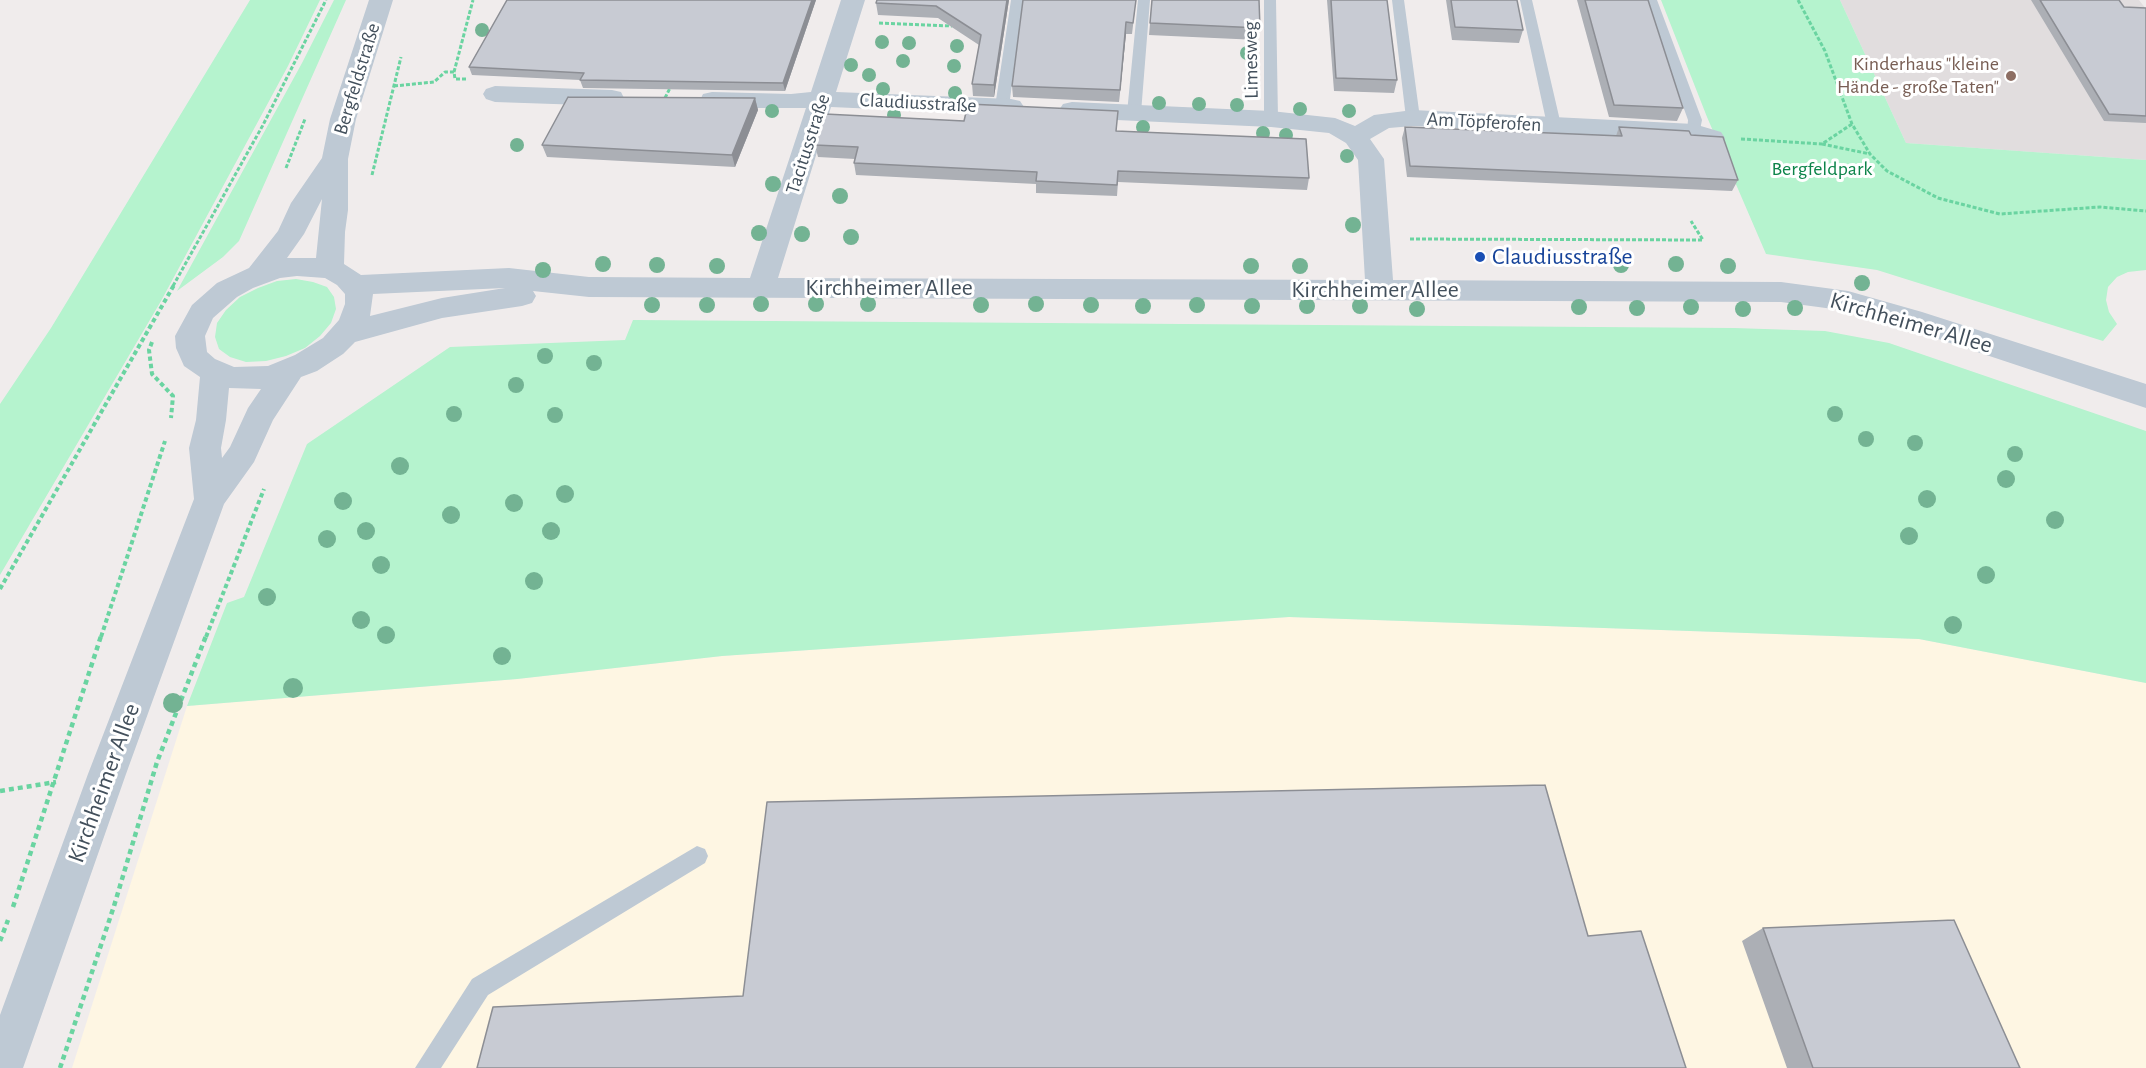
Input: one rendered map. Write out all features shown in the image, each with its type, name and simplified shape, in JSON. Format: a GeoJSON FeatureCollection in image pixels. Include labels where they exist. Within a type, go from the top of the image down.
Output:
{"type":"FeatureCollection","features":[{"type":"Feature","properties":{"kind":"street","name":"Bergfeldstraße"},"geometry":{"type":"LineString","coordinates":[[330,269],[331,232],[335,210],[335,159],[343,119],[381,0]]}},
{"type":"Feature","properties":{"kind":"street","name":"Tacitusstraße"},"geometry":{"type":"LineString","coordinates":[[761,287],[853,0]]}},
{"type":"Feature","properties":{"kind":"street","name":"Claudiusstraße"},"geometry":{"type":"LineString","coordinates":[[670,88],[791,102],[823,99],[1271,119],[1335,126],[1355,137]]}},
{"type":"Feature","properties":{"kind":"street"},"geometry":{"type":"LineString","coordinates":[[495,94],[631,98]]}},
{"type":"Feature","properties":{"kind":"street","name":"Am Töpferofen"},"geometry":{"type":"LineString","coordinates":[[1355,137],[1383,121],[1413,118],[1703,135]]}},
{"type":"Feature","properties":{"kind":"street"},"geometry":{"type":"LineString","coordinates":[[1355,137],[1371,159],[1380,290]]}},
{"type":"Feature","properties":{"kind":"street","name":"Bergfeldstraße"},"geometry":{"type":"LineString","coordinates":[[260,274],[290,234],[301,208],[335,159]]}},
{"type":"Feature","properties":{"kind":"street"},"geometry":{"type":"LineString","coordinates":[[297,266],[330,269],[348,278],[354,285],[359,294],[359,304],[353,324],[345,334],[320,355],[289,372],[251,379],[232,378],[215,373],[195,358],[190,336],[195,324],[208,306],[227,290],[277,268],[297,266]]}},
{"type":"Feature","properties":{"kind":"street","name":"Kirchheimer Allee"},"geometry":{"type":"LineString","coordinates":[[354,285],[509,279],[589,287],[1781,292],[1848,301],[1912,319],[2146,396]]}},
{"type":"Feature","properties":{"kind":"street","name":"Kirchheimer Allee"},"geometry":{"type":"LineString","coordinates":[[345,334],[405,316],[442,308],[589,287]]}},
{"type":"Feature","properties":{"kind":"street","name":"Kirchheimer Allee"},"geometry":{"type":"LineString","coordinates":[[2,1068],[107,774],[210,499],[243,453],[259,416],[289,372]]}},
{"type":"Feature","properties":{"kind":"street","name":"Kirchheimer Allee"},"geometry":{"type":"LineString","coordinates":[[210,499],[205,448],[211,420],[215,373]]}},
{"type":"Feature","properties":{"kind":"lane"},"geometry":{"type":"LineString","coordinates":[[1002,106],[1017,0]]}},
{"type":"Feature","properties":{"kind":"lane"},"geometry":{"type":"LineString","coordinates":[[1134,113],[1144,0]]}},
{"type":"Feature","properties":{"kind":"lane","name":"Limesweg"},"geometry":{"type":"LineString","coordinates":[[1270,0],[1271,119]]}},
{"type":"Feature","properties":{"kind":"lane","name":"Am Töpferofen"},"geometry":{"type":"LineString","coordinates":[[1398,0],[1413,118]]}},
{"type":"Feature","properties":{"kind":"lane","name":"Am Töpferofen"},"geometry":{"type":"LineString","coordinates":[[1526,0],[1554,125]]}},
{"type":"Feature","properties":{"kind":"lane"},"geometry":{"type":"LineString","coordinates":[[1651,0],[1695,120],[1703,135]]}},
{"type":"Feature","properties":{"kind":"lane"},"geometry":{"type":"LineString","coordinates":[[427,1068],[480,987],[697,856]]}},
{"type":"Feature","properties":{"kind":"path"},"geometry":{"type":"LineString","coordinates":[[0,589],[110,400],[258,134],[326,0]]}},
{"type":"Feature","properties":{"kind":"path"},"geometry":{"type":"LineString","coordinates":[[473,0],[454,72],[455,79],[484,80],[495,94]]}},
{"type":"Feature","properties":{"kind":"path"},"geometry":{"type":"LineString","coordinates":[[1798,0],[1825,51],[1852,124],[1870,154],[1887,171],[1910,185],[1938,198],[1969,208],[2000,214],[2100,207],[2146,211]]}},
{"type":"Feature","properties":{"kind":"path"},"geometry":{"type":"LineString","coordinates":[[872,22],[1013,28]]}},
{"type":"Feature","properties":{"kind":"path"},"geometry":{"type":"LineString","coordinates":[[369,185],[402,54]]}},
{"type":"Feature","properties":{"kind":"path"},"geometry":{"type":"LineString","coordinates":[[394,86],[434,82],[445,72],[454,72]]}},
{"type":"Feature","properties":{"kind":"path"},"geometry":{"type":"LineString","coordinates":[[1821,144],[1852,124]]}},
{"type":"Feature","properties":{"kind":"path"},"geometry":{"type":"LineString","coordinates":[[1703,135],[1821,144],[1870,154]]}},
{"type":"Feature","properties":{"kind":"path"},"geometry":{"type":"LineString","coordinates":[[1410,239],[1703,240],[1691,221]]}},
{"type":"Feature","properties":{"kind":"path"},"geometry":{"type":"LineString","coordinates":[[13,908],[166,438]]}},
{"type":"Feature","properties":{"kind":"path"},"geometry":{"type":"LineString","coordinates":[[60,1068],[114,906],[157,762],[266,484]]}},
{"type":"Feature","properties":{"kind":"path"},"geometry":{"type":"LineString","coordinates":[[0,791],[107,774]]}},
{"type":"Feature","properties":{"kind":"path"},"geometry":{"type":"LineString","coordinates":[[0,941],[8,919]]}},
{"type":"Feature","properties":{"kind":"shaded area","name":"Kinderhaus \"kleine Hände - große Taten\""},"geometry":{"type":"Polygon","coordinates":[[[1840,0],[2139,0],[2146,9],[2146,160],[1906,143],[1840,0]]]}},
{"type":"Feature","properties":{"kind":"shaded area"},"geometry":{"type":"Polygon","coordinates":[[[1289,617],[1919,639],[2146,683],[2146,1068],[72,1068],[187,706],[517,679],[722,656],[1289,617]]]}},
{"type":"Feature","properties":{"kind":"green space"},"geometry":{"type":"Polygon","coordinates":[[[250,0],[320,0],[288,66],[161,301],[0,575],[0,404],[51,328],[250,0]]]}},
{"type":"Feature","properties":{"kind":"green space"},"geometry":{"type":"Polygon","coordinates":[[[334,0],[346,0],[239,241],[223,257],[177,291],[302,63],[334,0]]]}},
{"type":"Feature","properties":{"kind":"green space","name":"Bergfeldpark"},"geometry":{"type":"Polygon","coordinates":[[[1661,0],[1840,0],[1906,143],[2146,160],[2146,270],[2128,272],[2117,277],[2108,287],[2106,300],[2109,312],[2117,324],[2103,341],[1877,270],[1766,254],[1707,117],[1661,0]]]}},
{"type":"Feature","properties":{"kind":"green space"},"geometry":{"type":"Polygon","coordinates":[[[296,279],[327,287],[334,297],[336,309],[331,323],[320,336],[305,348],[266,361],[246,362],[230,357],[219,349],[215,337],[217,323],[226,310],[240,297],[277,281],[296,279]]]}},
{"type":"Feature","properties":{"kind":"green space"},"geometry":{"type":"Polygon","coordinates":[[[633,320],[1734,328],[1825,331],[1889,343],[2146,431],[2146,683],[1919,639],[1289,617],[722,656],[517,679],[187,706],[227,603],[244,597],[307,444],[450,347],[625,340],[633,320]]]}},
{"type":"Feature","properties":{"kind":"building"},"geometry":{"type":"Polygon","coordinates":[[[507,0],[812,0],[783,83],[580,80],[584,73],[469,67],[507,0]]]}},
{"type":"Feature","properties":{"kind":"building"},"geometry":{"type":"Polygon","coordinates":[[[877,0],[1007,0],[994,85],[972,84],[981,35],[936,6],[876,3],[877,0]]]}},
{"type":"Feature","properties":{"kind":"building"},"geometry":{"type":"Polygon","coordinates":[[[1023,0],[1136,0],[1133,23],[1126,22],[1120,90],[1012,86],[1023,0]]]}},
{"type":"Feature","properties":{"kind":"building"},"geometry":{"type":"Polygon","coordinates":[[[1152,0],[1259,0],[1260,28],[1150,23],[1152,0]]]}},
{"type":"Feature","properties":{"kind":"building"},"geometry":{"type":"Polygon","coordinates":[[[1331,0],[1387,0],[1397,80],[1336,78],[1331,0]]]}},
{"type":"Feature","properties":{"kind":"building"},"geometry":{"type":"Polygon","coordinates":[[[1451,0],[1517,0],[1523,30],[1455,27],[1451,0]]]}},
{"type":"Feature","properties":{"kind":"building"},"geometry":{"type":"Polygon","coordinates":[[[1585,0],[1648,0],[1683,108],[1614,105],[1585,0]]]}},
{"type":"Feature","properties":{"kind":"building"},"geometry":{"type":"Polygon","coordinates":[[[2040,0],[2119,0],[2124,7],[2146,8],[2146,116],[2109,114],[2040,0]]]}},
{"type":"Feature","properties":{"kind":"building"},"geometry":{"type":"Polygon","coordinates":[[[568,97],[755,98],[732,155],[542,145],[568,97]]]}},
{"type":"Feature","properties":{"kind":"building"},"geometry":{"type":"Polygon","coordinates":[[[968,104],[1118,111],[1116,131],[1306,139],[1309,178],[1118,171],[1117,185],[1036,181],[1037,172],[854,163],[858,147],[815,145],[825,114],[964,121],[968,104]]]}},
{"type":"Feature","properties":{"kind":"building"},"geometry":{"type":"Polygon","coordinates":[[[1405,127],[1622,136],[1619,127],[1689,131],[1691,135],[1723,137],[1738,180],[1410,166],[1405,127]]]}},
{"type":"Feature","properties":{"kind":"building"},"geometry":{"type":"Polygon","coordinates":[[[1545,785],[1588,936],[1641,931],[1686,1068],[477,1068],[493,1007],[743,996],[767,802],[1545,785]]]}},
{"type":"Feature","properties":{"kind":"building"},"geometry":{"type":"Polygon","coordinates":[[[1954,920],[2020,1068],[1813,1068],[1763,928],[1954,920]]]}},
{"type":"Feature","properties":{"kind":"place","name":"Kinderhaus \"kleine Hände - große Taten\""},"geometry":{"type":"Point","coordinates":[2011,76]}},
{"type":"Feature","properties":{"kind":"place","name":"Claudiusstraße"},"geometry":{"type":"Point","coordinates":[1480,257]}}]}
